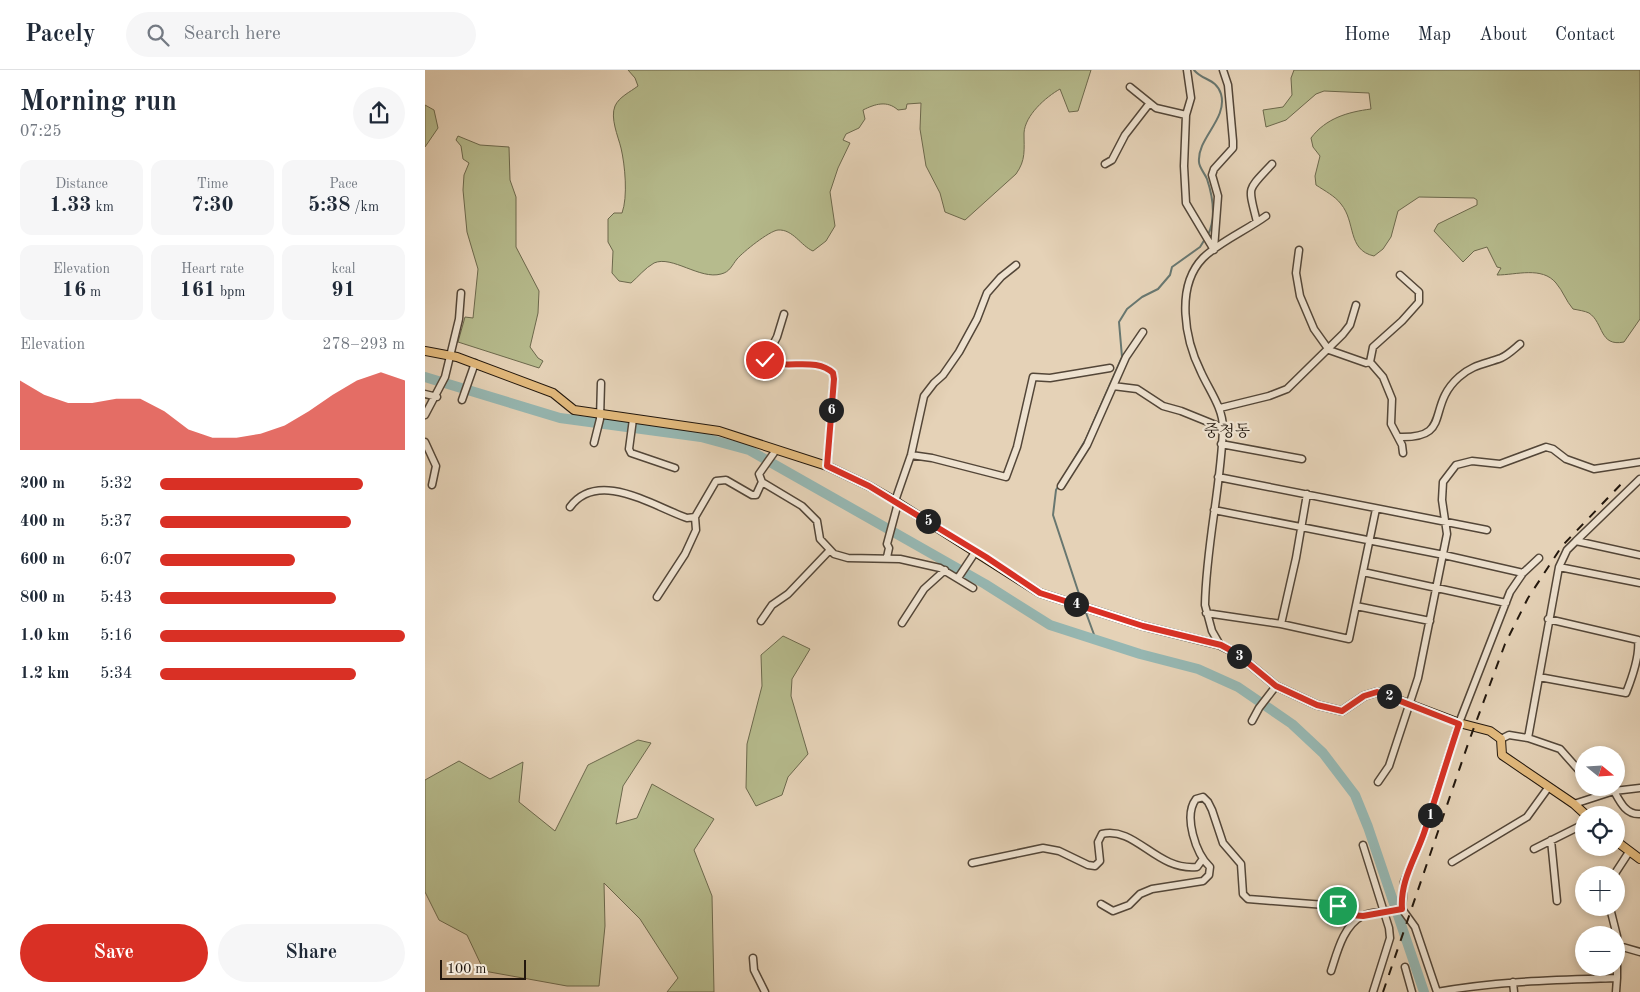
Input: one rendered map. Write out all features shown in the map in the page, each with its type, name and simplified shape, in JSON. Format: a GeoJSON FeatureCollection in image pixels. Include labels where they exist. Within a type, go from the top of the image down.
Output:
{"type":"FeatureCollection","features":[{"type":"Feature","properties":{"kind":"main road"},"geometry":{"type":"LineString","coordinates":[[425,351],[450,355],[475,363],[553,393],[574,410],[633,421],[719,431],[774,452],[827,466],[897,502],[976,551],[1029,588],[1143,626],[1221,645],[1236,653],[1276,686],[1334,711],[1342,711],[1364,696],[1377,692],[1459,724],[1491,732],[1501,739],[1502,755],[1574,804]]}},
{"type":"Feature","properties":{"kind":"main road"},"geometry":{"type":"LineString","coordinates":[[1625,849],[1640,859]]}},
{"type":"Feature","properties":{"kind":"street"},"geometry":{"type":"LineString","coordinates":[[1187,70],[1191,98],[1186,115],[1184,166],[1186,203],[1214,250]]}},
{"type":"Feature","properties":{"kind":"street"},"geometry":{"type":"LineString","coordinates":[[1214,250],[1218,196],[1212,175],[1214,169],[1233,148],[1229,85],[1223,70]]}},
{"type":"Feature","properties":{"kind":"street"},"geometry":{"type":"LineString","coordinates":[[1130,87],[1149,104],[1174,114],[1186,115]]}},
{"type":"Feature","properties":{"kind":"street"},"geometry":{"type":"LineString","coordinates":[[1105,164],[1112,160],[1125,135],[1149,104]]}},
{"type":"Feature","properties":{"kind":"street"},"geometry":{"type":"LineString","coordinates":[[1257,222],[1249,192],[1251,186],[1272,164]]}},
{"type":"Feature","properties":{"kind":"street"},"geometry":{"type":"LineString","coordinates":[[1221,645],[1212,632],[1206,613],[1205,594],[1223,428],[1220,408],[1192,352],[1186,334],[1190,276],[1204,257],[1266,216]]}},
{"type":"Feature","properties":{"kind":"street"},"geometry":{"type":"LineString","coordinates":[[1299,250],[1296,273],[1300,296],[1314,329],[1329,350],[1366,363],[1370,362]]}},
{"type":"Feature","properties":{"kind":"street"},"geometry":{"type":"LineString","coordinates":[[887,558],[889,548],[887,544],[911,455],[924,396],[933,383],[943,375],[959,352],[977,319],[987,294],[1001,277],[1016,264]]}},
{"type":"Feature","properties":{"kind":"street"},"geometry":{"type":"LineString","coordinates":[[1370,362],[1373,347],[1402,321],[1419,302],[1419,292],[1399,275]]}},
{"type":"Feature","properties":{"kind":"street"},"geometry":{"type":"LineString","coordinates":[[425,415],[437,397],[444,380],[459,319],[461,293]]}},
{"type":"Feature","properties":{"kind":"street"},"geometry":{"type":"LineString","coordinates":[[1220,408],[1269,396],[1287,389],[1329,350],[1350,326],[1356,305]]}},
{"type":"Feature","properties":{"kind":"street"},"geometry":{"type":"LineString","coordinates":[[783,314],[777,337],[765,360],[784,364],[819,366],[833,373],[827,466]]}},
{"type":"Feature","properties":{"kind":"street"},"geometry":{"type":"LineString","coordinates":[[1061,486],[1087,445],[1126,357],[1143,332]]}},
{"type":"Feature","properties":{"kind":"street"},"geometry":{"type":"LineString","coordinates":[[1397,436],[1416,437],[1431,431],[1436,422],[1441,400],[1455,380],[1472,367],[1502,357],[1520,344]]}},
{"type":"Feature","properties":{"kind":"street"},"geometry":{"type":"LineString","coordinates":[[1370,362],[1383,377],[1392,399],[1391,424],[1403,453]]}},
{"type":"Feature","properties":{"kind":"street"},"geometry":{"type":"LineString","coordinates":[[462,400],[475,363]]}},
{"type":"Feature","properties":{"kind":"street"},"geometry":{"type":"LineString","coordinates":[[911,455],[932,458],[1006,477],[1017,447],[1033,377],[1067,376],[1110,368]]}},
{"type":"Feature","properties":{"kind":"street"},"geometry":{"type":"LineString","coordinates":[[594,443],[599,429],[601,383]]}},
{"type":"Feature","properties":{"kind":"street"},"geometry":{"type":"LineString","coordinates":[[1113,386],[1137,390],[1158,404],[1223,428]]}},
{"type":"Feature","properties":{"kind":"street"},"geometry":{"type":"LineString","coordinates":[[425,394],[437,397]]}},
{"type":"Feature","properties":{"kind":"street"},"geometry":{"type":"LineString","coordinates":[[633,421],[629,449],[631,454],[675,468]]}},
{"type":"Feature","properties":{"kind":"street"},"geometry":{"type":"LineString","coordinates":[[425,442],[436,466],[433,485]]}},
{"type":"Feature","properties":{"kind":"street"},"geometry":{"type":"LineString","coordinates":[[1221,444],[1302,459]]}},
{"type":"Feature","properties":{"kind":"street"},"geometry":{"type":"LineString","coordinates":[[1378,782],[1386,774],[1411,704],[1444,555],[1447,523],[1442,500],[1443,482],[1452,468],[1465,462],[1500,464],[1550,447],[1566,459],[1594,469],[1640,462]]}},
{"type":"Feature","properties":{"kind":"street"},"geometry":{"type":"LineString","coordinates":[[774,452],[759,474],[762,482],[802,506],[817,521],[820,540],[829,551],[848,558],[887,558],[945,570],[959,577],[973,588]]}},
{"type":"Feature","properties":{"kind":"street"},"geometry":{"type":"LineString","coordinates":[[1218,477],[1487,530]]}},
{"type":"Feature","properties":{"kind":"street"},"geometry":{"type":"LineString","coordinates":[[1528,738],[1548,619],[1559,567],[1567,550],[1640,479]]}},
{"type":"Feature","properties":{"kind":"street"},"geometry":{"type":"LineString","coordinates":[[657,597],[692,539],[696,530],[695,517],[716,481],[726,480],[752,495],[756,495],[762,482]]}},
{"type":"Feature","properties":{"kind":"street"},"geometry":{"type":"LineString","coordinates":[[570,507],[587,492],[613,491],[634,496],[687,518],[695,517]]}},
{"type":"Feature","properties":{"kind":"street"},"geometry":{"type":"LineString","coordinates":[[1281,624],[1307,494]]}},
{"type":"Feature","properties":{"kind":"street"},"geometry":{"type":"LineString","coordinates":[[1206,613],[1281,624],[1349,639],[1376,509]]}},
{"type":"Feature","properties":{"kind":"street"},"geometry":{"type":"LineString","coordinates":[[1214,510],[1302,526],[1523,573]]}},
{"type":"Feature","properties":{"kind":"street"},"geometry":{"type":"LineString","coordinates":[[1576,541],[1640,555]]}},
{"type":"Feature","properties":{"kind":"street"},"geometry":{"type":"LineString","coordinates":[[761,620],[772,605],[788,594],[829,551]]}},
{"type":"Feature","properties":{"kind":"street"},"geometry":{"type":"LineString","coordinates":[[959,577],[976,551]]}},
{"type":"Feature","properties":{"kind":"street"},"geometry":{"type":"LineString","coordinates":[[1539,558],[1523,573],[1510,592],[1459,724],[1423,836],[1403,882],[1400,909],[1415,927],[1437,992],[1470,986],[1513,982],[1617,978]]}},
{"type":"Feature","properties":{"kind":"street"},"geometry":{"type":"LineString","coordinates":[[1559,567],[1640,583]]}},
{"type":"Feature","properties":{"kind":"street"},"geometry":{"type":"LineString","coordinates":[[901,623],[924,589],[945,570]]}},
{"type":"Feature","properties":{"kind":"street"},"geometry":{"type":"LineString","coordinates":[[1363,572],[1506,603]]}},
{"type":"Feature","properties":{"kind":"street"},"geometry":{"type":"LineString","coordinates":[[1356,606],[1430,622]]}},
{"type":"Feature","properties":{"kind":"street"},"geometry":{"type":"LineString","coordinates":[[1539,677],[1626,693],[1632,678],[1639,646],[1638,640],[1548,619]]}},
{"type":"Feature","properties":{"kind":"street"},"geometry":{"type":"LineString","coordinates":[[1253,721],[1259,708],[1276,686]]}},
{"type":"Feature","properties":{"kind":"street"},"geometry":{"type":"LineString","coordinates":[[1501,739],[1509,735],[1528,738],[1560,749],[1575,766]]}},
{"type":"Feature","properties":{"kind":"street"},"geometry":{"type":"LineString","coordinates":[[1452,862],[1527,817],[1548,788]]}},
{"type":"Feature","properties":{"kind":"street"},"geometry":{"type":"LineString","coordinates":[[1625,790],[1640,788]]}},
{"type":"Feature","properties":{"kind":"street"},"geometry":{"type":"LineString","coordinates":[[1574,804],[1596,796]]}},
{"type":"Feature","properties":{"kind":"street"},"geometry":{"type":"LineString","coordinates":[[1617,796],[1622,806],[1631,812],[1640,814]]}},
{"type":"Feature","properties":{"kind":"street"},"geometry":{"type":"LineString","coordinates":[[1101,904],[1113,911],[1129,905],[1140,894],[1152,889],[1203,882],[1209,875],[1210,867],[1202,860],[1191,815],[1193,803],[1199,797],[1208,802],[1223,844],[1241,864],[1243,894],[1248,899],[1338,906],[1338,914],[1363,916],[1400,909]]}},
{"type":"Feature","properties":{"kind":"street"},"geometry":{"type":"LineString","coordinates":[[1534,849],[1575,828]]}},
{"type":"Feature","properties":{"kind":"street"},"geometry":{"type":"LineString","coordinates":[[973,863],[1043,848],[1059,851],[1088,865],[1095,866],[1100,860],[1097,842],[1102,834],[1108,833],[1134,839],[1154,855],[1171,864],[1197,867],[1202,860]]}},
{"type":"Feature","properties":{"kind":"street"},"geometry":{"type":"LineString","coordinates":[[1551,840],[1557,901]]}},
{"type":"Feature","properties":{"kind":"street"},"geometry":{"type":"LineString","coordinates":[[1363,845],[1385,912],[1390,938],[1373,992]]}},
{"type":"Feature","properties":{"kind":"street"},"geometry":{"type":"LineString","coordinates":[[1620,866],[1629,852]]}},
{"type":"Feature","properties":{"kind":"street"},"geometry":{"type":"LineString","coordinates":[[1331,971],[1342,940],[1363,916]]}},
{"type":"Feature","properties":{"kind":"street"},"geometry":{"type":"LineString","coordinates":[[1612,916],[1617,936],[1616,992]]}},
{"type":"Feature","properties":{"kind":"street"},"geometry":{"type":"LineString","coordinates":[[1625,948],[1640,952]]}},
{"type":"Feature","properties":{"kind":"street"},"geometry":{"type":"LineString","coordinates":[[753,958],[754,970],[765,992]]}},
{"type":"Feature","properties":{"kind":"street"},"geometry":{"type":"LineString","coordinates":[[1405,967],[1412,992]]}},
{"type":"Feature","properties":{"kind":"street"},"geometry":{"type":"LineString","coordinates":[[1513,982],[1514,992]]}},
{"type":"Feature","properties":{"kind":"green space"},"geometry":{"type":"Polygon","coordinates":[[[628,70],[1091,70],[1078,111],[1069,112],[1060,89],[1037,107],[1025,126],[1023,159],[1016,174],[965,220],[945,212],[940,193],[926,166],[920,129],[921,103],[907,104],[906,109],[898,110],[890,105],[876,105],[863,110],[865,119],[859,128],[846,134],[843,140],[850,143],[838,168],[830,192],[835,226],[826,241],[813,251],[788,232],[778,230],[750,247],[724,273],[704,274],[661,261],[651,265],[631,283],[619,281],[612,273],[613,251],[608,242],[608,219],[614,213],[622,213],[625,198],[624,163],[613,116],[615,106],[619,100],[638,86],[635,78],[628,70]]]}},
{"type":"Feature","properties":{"kind":"green space"},"geometry":{"type":"Polygon","coordinates":[[[1294,70],[1640,70],[1640,319],[1624,342],[1616,343],[1606,338],[1594,317],[1587,312],[1573,309],[1556,283],[1544,275],[1528,273],[1497,275],[1501,268],[1497,267],[1487,247],[1474,251],[1463,262],[1434,231],[1438,224],[1477,205],[1477,200],[1474,198],[1419,197],[1398,211],[1391,237],[1383,249],[1374,256],[1365,253],[1356,242],[1346,211],[1341,204],[1333,196],[1316,185],[1315,176],[1320,156],[1313,147],[1311,138],[1323,125],[1338,117],[1371,109],[1369,93],[1324,91],[1316,94],[1286,120],[1266,127],[1263,110],[1283,107],[1292,95],[1291,78],[1294,70]]]}},
{"type":"Feature","properties":{"kind":"green space"},"geometry":{"type":"Polygon","coordinates":[[[425,105],[434,110],[438,128],[425,147],[425,105]]]}},
{"type":"Feature","properties":{"kind":"green space"},"geometry":{"type":"Polygon","coordinates":[[[458,136],[480,145],[509,147],[510,180],[516,197],[516,247],[539,291],[538,313],[530,347],[538,358],[543,361],[539,368],[458,342],[465,317],[473,318],[478,269],[467,232],[463,190],[464,175],[469,163],[463,159],[461,146],[456,140],[458,136]]]}},
{"type":"Feature","properties":{"kind":"green space"},"geometry":{"type":"Polygon","coordinates":[[[783,636],[810,649],[792,679],[791,696],[808,754],[788,777],[782,795],[756,806],[746,788],[747,744],[762,686],[761,655],[783,636]]]}},
{"type":"Feature","properties":{"kind":"green space"},"geometry":{"type":"Polygon","coordinates":[[[638,740],[651,743],[623,786],[616,824],[637,818],[652,784],[714,819],[694,850],[712,896],[714,992],[667,992],[678,978],[640,919],[604,883],[605,926],[599,986],[567,986],[484,971],[467,935],[439,920],[425,892],[425,780],[459,761],[490,779],[523,762],[519,802],[555,831],[588,765],[638,740]]]}},
{"type":"Feature","properties":{"kind":"waterway"},"geometry":{"type":"LineString","coordinates":[[1194,70],[1216,85],[1221,94],[1222,103],[1217,120],[1200,153],[1199,164],[1207,179],[1212,200],[1213,215],[1208,235]]}},
{"type":"Feature","properties":{"kind":"waterway"},"geometry":{"type":"LineString","coordinates":[[1082,603],[1053,515],[1056,490],[1086,439],[1122,357],[1119,322],[1127,309],[1142,297],[1158,289],[1170,275],[1172,267],[1200,247],[1205,239]]}},
{"type":"Feature","properties":{"kind":"waterway"},"geometry":{"type":"LineString","coordinates":[[425,377],[560,418],[701,437],[749,450],[985,584],[1050,625],[1140,654],[1198,669],[1238,687],[1292,724],[1323,753],[1355,795],[1368,827],[1424,992]]}},
{"type":"Feature","properties":{"kind":"waterway"},"geometry":{"type":"LineString","coordinates":[[1085,610],[1096,640]]}},
{"type":"Feature","properties":{"kind":"railway"},"geometry":{"type":"LineString","coordinates":[[1383,992],[1469,741],[1505,644],[1528,598],[1562,546],[1626,479]]}},
{"type":"Feature","properties":{"kind":"district","name":"중청동"},"geometry":{"type":"Point","coordinates":[1227,432]}},
{"type":"Feature","properties":{"kind":"route"},"geometry":{"type":"LineString","coordinates":[[765,360],[784,364],[819,366],[833,373],[828,438],[830,457],[827,466],[847,474],[895,501],[986,557],[1029,588],[1143,626],[1221,645],[1236,653],[1276,686],[1327,709],[1342,711],[1364,696],[1377,692],[1459,724],[1423,836],[1403,882],[1402,909],[1363,916],[1338,914],[1338,906]]}}]}
